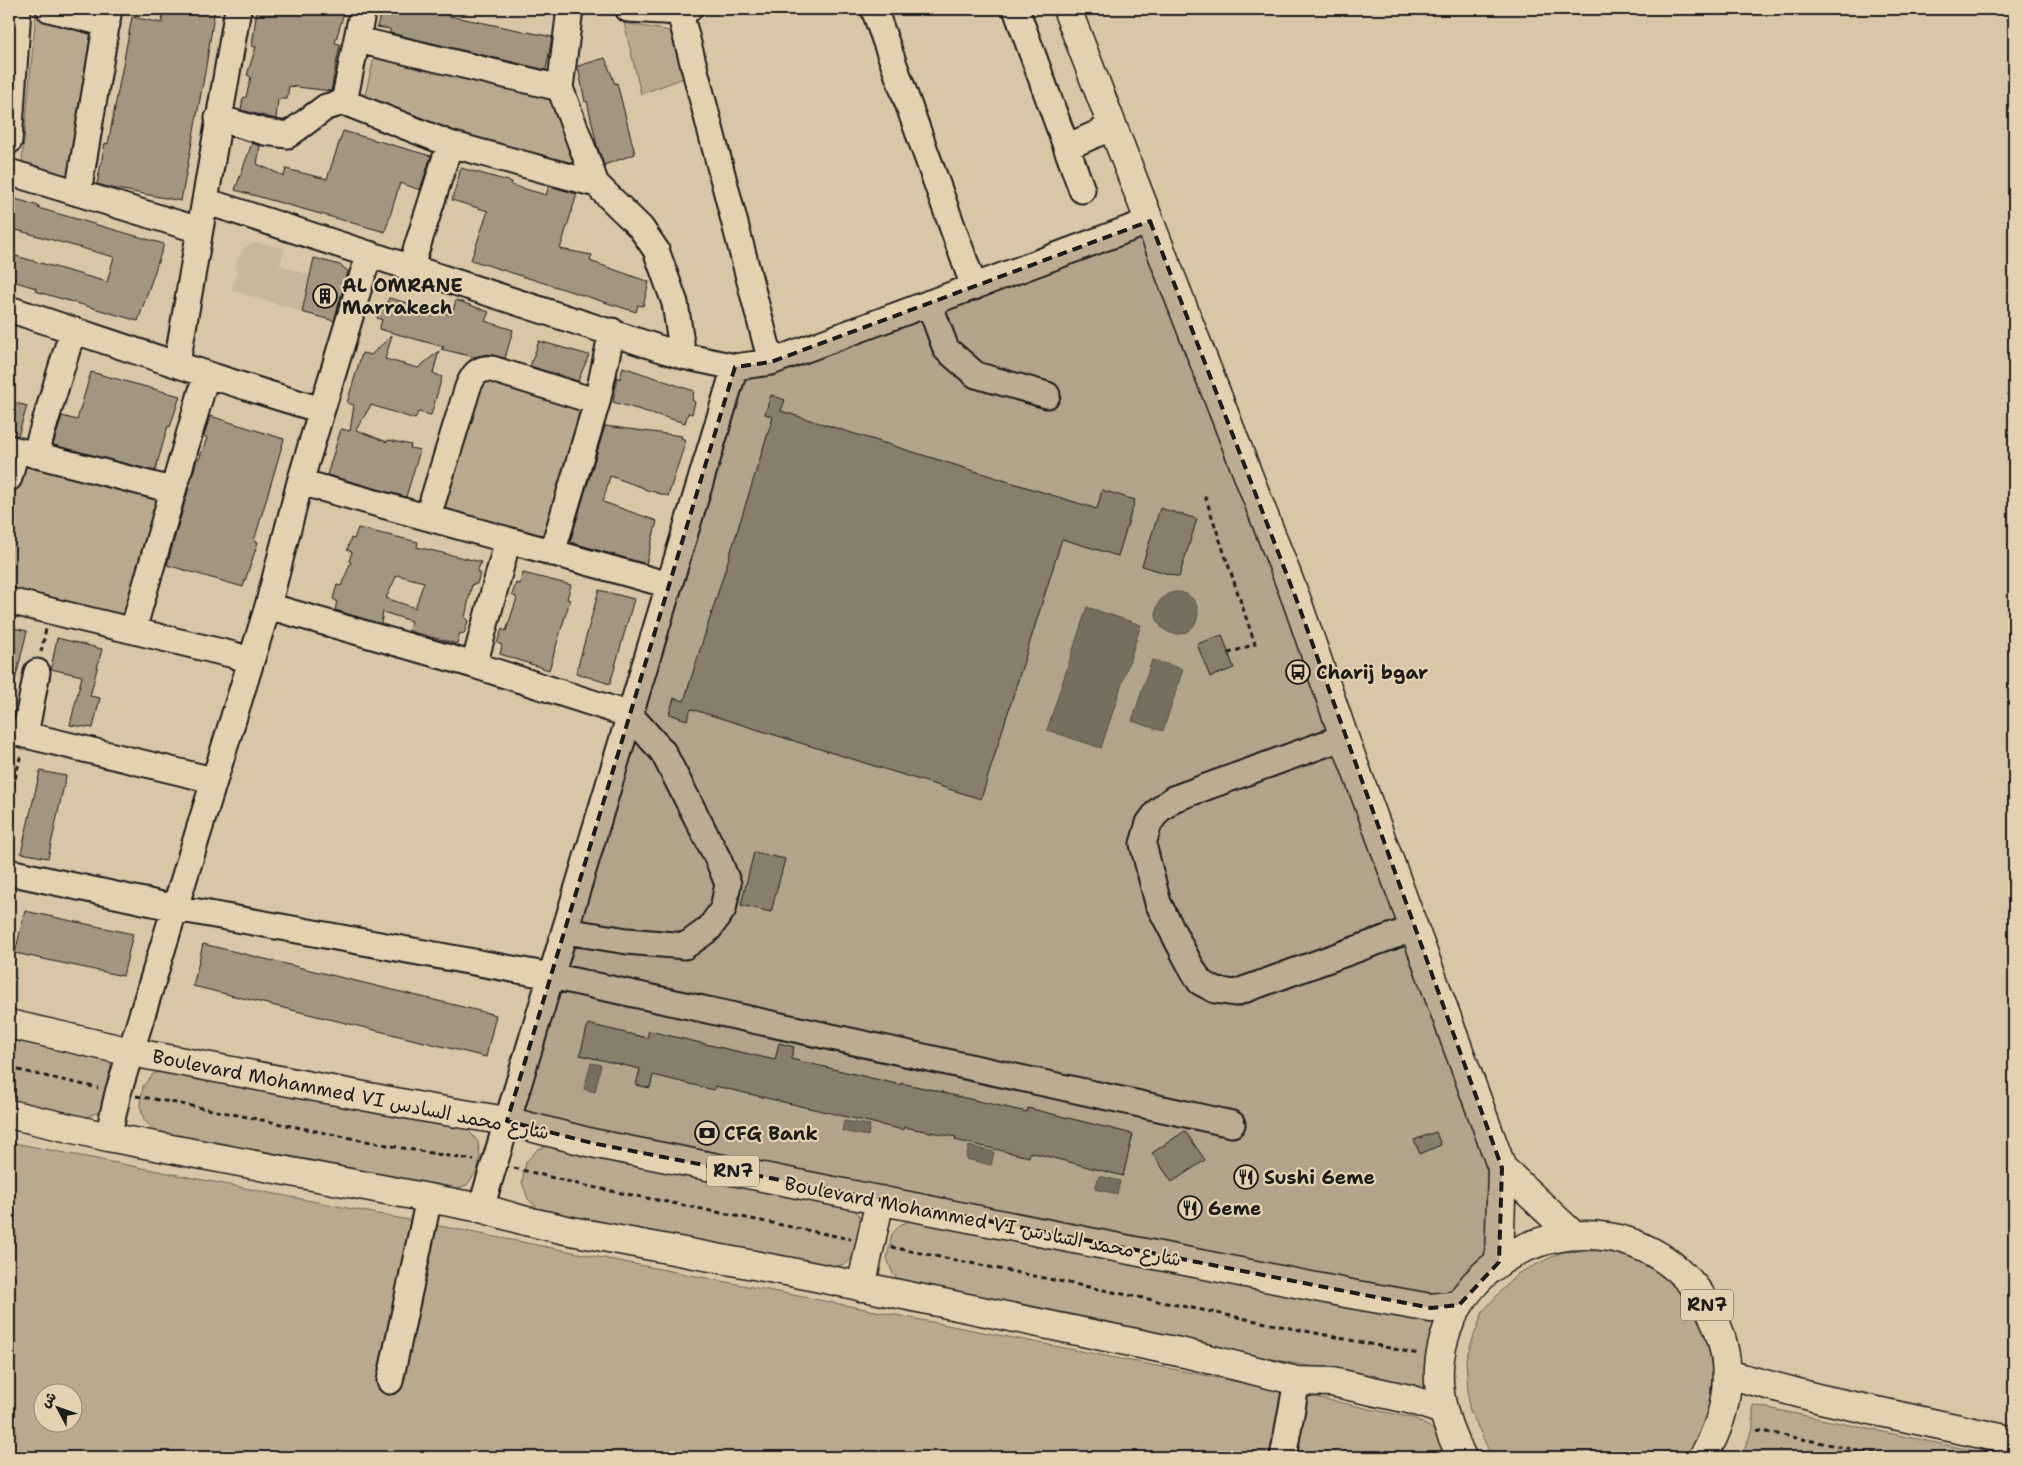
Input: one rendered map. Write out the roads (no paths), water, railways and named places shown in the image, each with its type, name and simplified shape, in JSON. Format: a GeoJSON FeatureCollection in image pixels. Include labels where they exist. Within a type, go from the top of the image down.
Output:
{"type":"FeatureCollection","features":[{"type":"Feature","properties":{"kind":"main road"},"geometry":{"type":"LineString","coordinates":[[1067,9],[1281,558],[1344,737],[1502,1168],[1499,1262]]}},
{"type":"Feature","properties":{"kind":"main road","name":"Boulevard Mohammed VI شارع محمد السادس"},"geometry":{"type":"LineString","coordinates":[[9,1024],[131,1052],[427,1108],[507,1121],[592,1143],[1351,1294],[1431,1308],[1459,1305]]}},
{"type":"Feature","properties":{"kind":"main road"},"geometry":{"type":"LineString","coordinates":[[9,1114],[108,1137],[481,1208],[571,1232],[861,1287],[1184,1353],[1297,1381],[1332,1382],[1409,1399],[1442,1410]]}},
{"type":"Feature","properties":{"kind":"main road"},"geometry":{"type":"LineString","coordinates":[[1502,1168],[1572,1234]]}},
{"type":"Feature","properties":{"kind":"main road"},"geometry":{"type":"LineString","coordinates":[[861,1287],[880,1200]]}},
{"type":"Feature","properties":{"kind":"main road","name":"RN7"},"geometry":{"type":"LineString","coordinates":[[1462,1457],[1450,1435],[1442,1410],[1439,1374],[1443,1345],[1449,1325],[1470,1289],[1499,1262],[1533,1243],[1572,1234],[1601,1235],[1630,1242],[1656,1254],[1680,1271],[1699,1292],[1714,1318],[1724,1345],[1727,1374],[1726,1396],[1721,1418],[1713,1439],[1703,1457]]}},
{"type":"Feature","properties":{"kind":"main road"},"geometry":{"type":"LineString","coordinates":[[1727,1374],[1821,1399],[2014,1441]]}},
{"type":"Feature","properties":{"kind":"street"},"geometry":{"type":"LineString","coordinates":[[9,141],[18,9]]}},
{"type":"Feature","properties":{"kind":"street"},"geometry":{"type":"LineString","coordinates":[[49,9],[108,16],[78,194]]}},
{"type":"Feature","properties":{"kind":"street"},"geometry":{"type":"LineString","coordinates":[[177,363],[238,9]]}},
{"type":"Feature","properties":{"kind":"street"},"geometry":{"type":"LineString","coordinates":[[344,102],[363,9]]}},
{"type":"Feature","properties":{"kind":"street"},"geometry":{"type":"LineString","coordinates":[[570,9],[560,88],[596,184],[641,228],[656,250],[676,303],[683,356]]}},
{"type":"Feature","properties":{"kind":"street"},"geometry":{"type":"LineString","coordinates":[[628,9],[682,10],[771,362]]}},
{"type":"Feature","properties":{"kind":"street"},"geometry":{"type":"LineString","coordinates":[[874,9],[974,287]]}},
{"type":"Feature","properties":{"kind":"street"},"geometry":{"type":"LineString","coordinates":[[1016,9],[1082,190]]}},
{"type":"Feature","properties":{"kind":"street"},"geometry":{"type":"LineString","coordinates":[[358,40],[560,88]]}},
{"type":"Feature","properties":{"kind":"street"},"geometry":{"type":"LineString","coordinates":[[218,118],[265,132],[288,135],[326,107],[344,102],[450,144],[596,184]]}},
{"type":"Feature","properties":{"kind":"street"},"geometry":{"type":"LineString","coordinates":[[1067,147],[1112,127]]}},
{"type":"Feature","properties":{"kind":"street"},"geometry":{"type":"LineString","coordinates":[[410,266],[450,144]]}},
{"type":"Feature","properties":{"kind":"street"},"geometry":{"type":"LineString","coordinates":[[9,172],[199,230]]}},
{"type":"Feature","properties":{"kind":"street"},"geometry":{"type":"LineString","coordinates":[[205,201],[683,356],[735,367],[771,362],[1150,221]]}},
{"type":"Feature","properties":{"kind":"street"},"geometry":{"type":"LineString","coordinates":[[108,1137],[118,1093],[268,606],[300,482],[369,254]]}},
{"type":"Feature","properties":{"kind":"street"},"geometry":{"type":"LineString","coordinates":[[929,304],[946,349],[976,375],[1047,395]]}},
{"type":"Feature","properties":{"kind":"street"},"geometry":{"type":"LineString","coordinates":[[9,309],[177,363],[206,376],[321,410]]}},
{"type":"Feature","properties":{"kind":"street"},"geometry":{"type":"LineString","coordinates":[[9,478],[73,330]]}},
{"type":"Feature","properties":{"kind":"street"},"geometry":{"type":"LineString","coordinates":[[552,553],[597,402],[612,332]]}},
{"type":"Feature","properties":{"kind":"street"},"geometry":{"type":"LineString","coordinates":[[481,1208],[735,367]]}},
{"type":"Feature","properties":{"kind":"street"},"geometry":{"type":"LineString","coordinates":[[428,516],[468,387],[472,376],[479,370],[492,369],[597,402]]}},
{"type":"Feature","properties":{"kind":"street"},"geometry":{"type":"LineString","coordinates":[[133,630],[206,376]]}},
{"type":"Feature","properties":{"kind":"street"},"geometry":{"type":"LineString","coordinates":[[20,451],[172,490]]}},
{"type":"Feature","properties":{"kind":"street"},"geometry":{"type":"LineString","coordinates":[[300,482],[428,516],[669,585]]}},
{"type":"Feature","properties":{"kind":"street"},"geometry":{"type":"LineString","coordinates":[[474,665],[508,540]]}},
{"type":"Feature","properties":{"kind":"street"},"geometry":{"type":"LineString","coordinates":[[9,601],[234,655],[251,662]]}},
{"type":"Feature","properties":{"kind":"street"},"geometry":{"type":"LineString","coordinates":[[268,606],[474,665],[630,715],[663,752],[718,859],[728,884],[723,909],[709,929],[685,946],[627,941],[565,931]]}},
{"type":"Feature","properties":{"kind":"street"},"geometry":{"type":"LineString","coordinates":[[37,672],[17,733],[214,780]]}},
{"type":"Feature","properties":{"kind":"street"},"geometry":{"type":"LineString","coordinates":[[1344,737],[1174,799],[1158,811],[1149,824],[1143,844],[1158,903],[1200,982],[1215,990],[1235,993],[1415,928]]}},
{"type":"Feature","properties":{"kind":"street"},"geometry":{"type":"LineString","coordinates":[[9,872],[176,908],[551,976],[1232,1124]]}},
{"type":"Feature","properties":{"kind":"street"},"geometry":{"type":"LineString","coordinates":[[390,1381],[429,1198]]}},
{"type":"Feature","properties":{"kind":"street"},"geometry":{"type":"LineString","coordinates":[[1283,1457],[1297,1381]]}},
{"type":"Feature","properties":{"kind":"place","name":"AL OMRANE Marrakech"},"geometry":{"type":"Point","coordinates":[325,296]}},
{"type":"Feature","properties":{"kind":"place","name":"Charij bgar"},"geometry":{"type":"Point","coordinates":[1298,672]}},
{"type":"Feature","properties":{"kind":"place","name":"CFG Bank"},"geometry":{"type":"Point","coordinates":[707,1133]}},
{"type":"Feature","properties":{"kind":"place","name":"Sushi 6eme"},"geometry":{"type":"Point","coordinates":[1246,1177]}},
{"type":"Feature","properties":{"kind":"place","name":"6eme"},"geometry":{"type":"Point","coordinates":[1190,1208]}}]}
